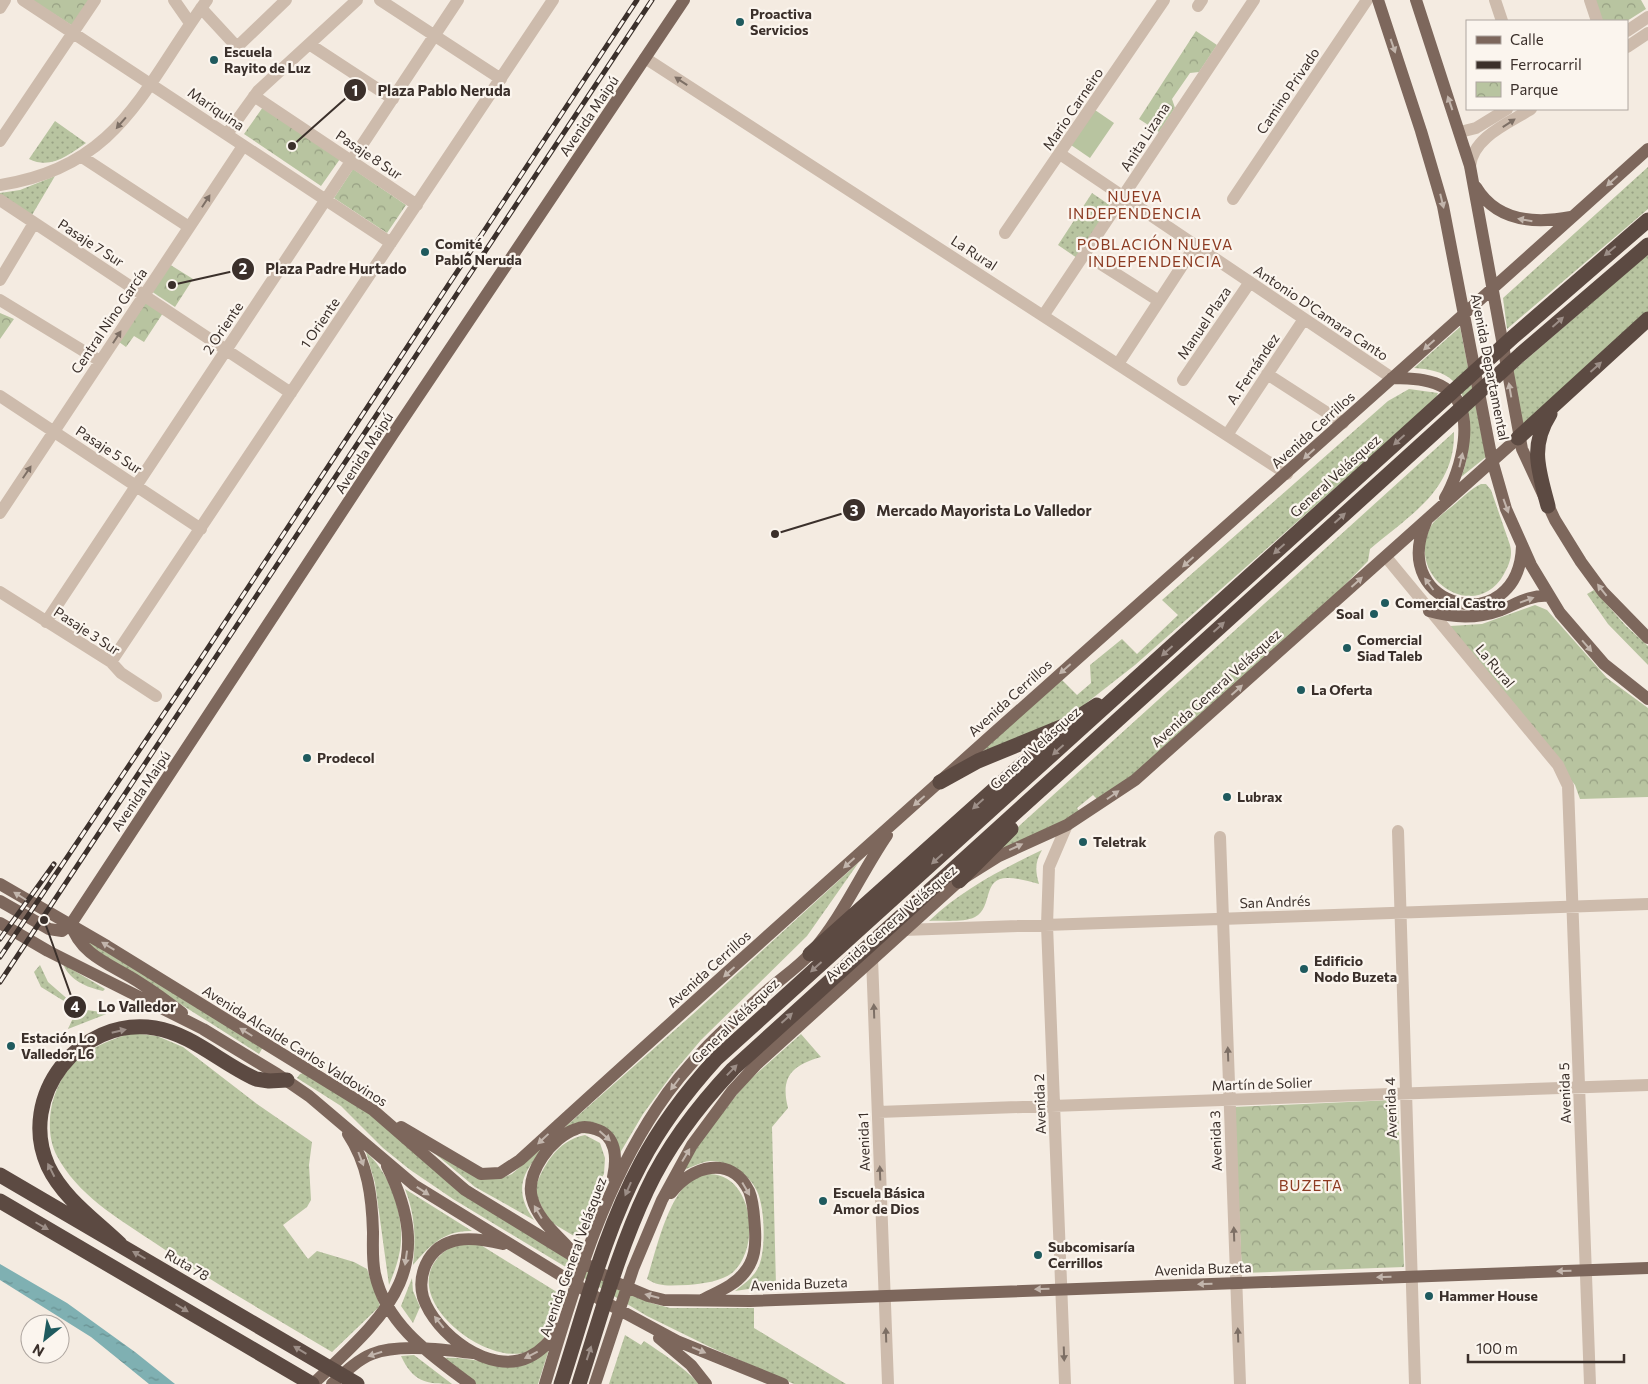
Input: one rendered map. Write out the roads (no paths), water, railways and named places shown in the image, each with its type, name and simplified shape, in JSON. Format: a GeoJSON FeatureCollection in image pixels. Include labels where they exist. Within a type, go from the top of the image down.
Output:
{"type":"FeatureCollection","features":[{"type":"Feature","properties":{"kind":"highway","name":"General Velásquez"},"geometry":{"type":"LineString","coordinates":[[561,1384],[620,1207],[653,1142],[682,1099],[716,1059],[1513,337],[1648,220]]}},
{"type":"Feature","properties":{"kind":"highway"},"geometry":{"type":"LineString","coordinates":[[579,1384],[619,1261],[637,1214],[675,1141],[717,1086],[750,1051],[1521,354],[1648,245]]}},
{"type":"Feature","properties":{"kind":"highway"},"geometry":{"type":"LineString","coordinates":[[1518,438],[1648,320]]}},
{"type":"Feature","properties":{"kind":"highway"},"geometry":{"type":"LineString","coordinates":[[1548,506],[1539,469],[1537,442],[1547,420],[1560,400]]}},
{"type":"Feature","properties":{"kind":"highway"},"geometry":{"type":"LineString","coordinates":[[940,782],[978,761],[1066,724],[1126,688]]}},
{"type":"Feature","properties":{"kind":"highway"},"geometry":{"type":"LineString","coordinates":[[810,954],[1066,724]]}},
{"type":"Feature","properties":{"kind":"highway"},"geometry":{"type":"LineString","coordinates":[[959,881],[1094,741]]}},
{"type":"Feature","properties":{"kind":"highway"},"geometry":{"type":"LineString","coordinates":[[120,1244],[63,1190],[52,1174],[42,1147],[39,1128],[41,1108],[51,1082],[68,1058],[99,1036],[129,1028],[152,1027],[180,1036],[256,1078],[270,1081],[287,1080]]}},
{"type":"Feature","properties":{"kind":"highway","name":"Ruta 78"},"geometry":{"type":"LineString","coordinates":[[0,1175],[357,1384]]}},
{"type":"Feature","properties":{"kind":"highway"},"geometry":{"type":"LineString","coordinates":[[0,1202],[312,1384]]}},
{"type":"Feature","properties":{"kind":"main road","name":"Avenida Maipú"},"geometry":{"type":"LineString","coordinates":[[71,924],[394,434],[684,0]]}},
{"type":"Feature","properties":{"kind":"main road","name":"Avenida Departamental"},"geometry":{"type":"LineString","coordinates":[[1378,0],[1434,170],[1465,312],[1492,460],[1506,509],[1522,546],[1549,596],[1595,655],[1615,675],[1648,699]]}},
{"type":"Feature","properties":{"kind":"main road","name":"Avenida Departamental"},"geometry":{"type":"LineString","coordinates":[[1416,0],[1460,132],[1474,182],[1518,438],[1548,506],[1570,545],[1603,592],[1647,636]]}},
{"type":"Feature","properties":{"kind":"main road","name":"Avenida Cerrillos"},"geometry":{"type":"LineString","coordinates":[[373,1110],[474,1171],[489,1174],[505,1170],[520,1160],[940,782],[1287,474],[1648,148]]}},
{"type":"Feature","properties":{"kind":"main road"},"geometry":{"type":"LineString","coordinates":[[1474,182],[1490,204],[1513,217],[1538,222],[1573,216]]}},
{"type":"Feature","properties":{"kind":"main road"},"geometry":{"type":"LineString","coordinates":[[1392,378],[1424,380],[1437,384],[1451,393],[1460,407],[1464,431],[1462,456],[1457,475],[1441,505]]}},
{"type":"Feature","properties":{"kind":"main road","name":"Avenida General Velásquez"},"geometry":{"type":"LineString","coordinates":[[595,1384],[648,1230],[683,1160],[724,1100],[758,1064],[902,930],[959,881],[998,856],[1066,826],[1135,780],[1518,438]]}},
{"type":"Feature","properties":{"kind":"main road"},"geometry":{"type":"LineString","coordinates":[[1428,517],[1419,542],[1420,567],[1430,587],[1440,596],[1454,602],[1480,604],[1503,593],[1517,576],[1522,546]]}},
{"type":"Feature","properties":{"kind":"main road"},"geometry":{"type":"LineString","coordinates":[[1429,611],[1450,616],[1474,617],[1496,612],[1537,596],[1549,596]]}},
{"type":"Feature","properties":{"kind":"main road","name":"Avenida General Velásquez"},"geometry":{"type":"LineString","coordinates":[[545,1384],[569,1304],[607,1198],[640,1134],[687,1068],[726,1028],[810,954],[837,917],[866,867],[899,819]]}},
{"type":"Feature","properties":{"kind":"main road","name":"Avenida Alcalde Carlos Valdovinos"},"geometry":{"type":"LineString","coordinates":[[0,884],[71,924],[373,1110],[464,1190],[617,1283],[648,1296],[673,1300],[700,1301]]}},
{"type":"Feature","properties":{"kind":"main road"},"geometry":{"type":"LineString","coordinates":[[0,901],[52,930],[62,931],[71,924],[76,939],[91,953],[163,998],[203,1029]]}},
{"type":"Feature","properties":{"kind":"main road"},"geometry":{"type":"LineString","coordinates":[[0,923],[56,956],[203,1029],[287,1080],[336,1118],[414,1185],[640,1322],[694,1348],[783,1384]]}},
{"type":"Feature","properties":{"kind":"main road"},"geometry":{"type":"LineString","coordinates":[[336,1118],[358,1151],[368,1178],[372,1206],[374,1266],[382,1295],[392,1314],[414,1341],[470,1384]]}},
{"type":"Feature","properties":{"kind":"main road"},"geometry":{"type":"LineString","coordinates":[[582,1262],[548,1226],[536,1209],[530,1192],[533,1172],[545,1154],[574,1129],[583,1127],[598,1130],[609,1138],[616,1154],[607,1198]]}},
{"type":"Feature","properties":{"kind":"main road"},"geometry":{"type":"LineString","coordinates":[[312,1384],[384,1312],[398,1289],[404,1268],[407,1242],[406,1216],[397,1187],[384,1161]]}},
{"type":"Feature","properties":{"kind":"main road"},"geometry":{"type":"LineString","coordinates":[[648,1230],[674,1189],[691,1173],[705,1168],[720,1168],[734,1174],[744,1184],[751,1197],[754,1216],[755,1247],[752,1261],[735,1282],[700,1301]]}},
{"type":"Feature","properties":{"kind":"main road"},"geometry":{"type":"LineString","coordinates":[[476,1353],[448,1332],[432,1314],[422,1291],[424,1269],[437,1249],[457,1239],[483,1240],[512,1246]]}},
{"type":"Feature","properties":{"kind":"main road","name":"Avenida Buzeta"},"geometry":{"type":"LineString","coordinates":[[700,1301],[1648,1268]]}},
{"type":"Feature","properties":{"kind":"main road"},"geometry":{"type":"LineString","coordinates":[[332,1384],[352,1366],[373,1354],[392,1350],[445,1350],[476,1353],[503,1360],[528,1357],[546,1345],[564,1321]]}},
{"type":"Feature","properties":{"kind":"main road"},"geometry":{"type":"LineString","coordinates":[[640,1322],[682,1357],[706,1384]]}},
{"type":"Feature","properties":{"kind":"main road"},"geometry":{"type":"LineString","coordinates":[[601,1384],[603,1359]]}},
{"type":"Feature","properties":{"kind":"street"},"geometry":{"type":"LineString","coordinates":[[0,8],[5,0]]}},
{"type":"Feature","properties":{"kind":"street","name":"Mariquina"},"geometry":{"type":"LineString","coordinates":[[23,0],[391,243]]}},
{"type":"Feature","properties":{"kind":"street"},"geometry":{"type":"LineString","coordinates":[[0,141],[95,0]]}},
{"type":"Feature","properties":{"kind":"street"},"geometry":{"type":"LineString","coordinates":[[174,0],[190,23]]}},
{"type":"Feature","properties":{"kind":"street"},"geometry":{"type":"LineString","coordinates":[[0,185],[41,175],[82,157],[100,145],[118,128],[204,4],[237,47],[286,0]]}},
{"type":"Feature","properties":{"kind":"street"},"geometry":{"type":"LineString","coordinates":[[227,134],[254,96],[357,0]]}},
{"type":"Feature","properties":{"kind":"street"},"geometry":{"type":"LineString","coordinates":[[380,0],[501,79]]}},
{"type":"Feature","properties":{"kind":"street","name":"2 Oriente"},"geometry":{"type":"LineString","coordinates":[[46,622],[458,0]]}},
{"type":"Feature","properties":{"kind":"street","name":"1 Oriente"},"geometry":{"type":"LineString","coordinates":[[111,662],[553,0]]}},
{"type":"Feature","properties":{"kind":"street","name":"Mario Carneiro"},"geometry":{"type":"LineString","coordinates":[[1005,233],[1164,0]]}},
{"type":"Feature","properties":{"kind":"street","name":"Anita Lizana"},"geometry":{"type":"LineString","coordinates":[[1044,316],[1254,0]]}},
{"type":"Feature","properties":{"kind":"street","name":"Camino Privado"},"geometry":{"type":"LineString","coordinates":[[1233,199],[1367,0]]}},
{"type":"Feature","properties":{"kind":"street"},"geometry":{"type":"LineString","coordinates":[[1495,0],[1502,20]]}},
{"type":"Feature","properties":{"kind":"street"},"geometry":{"type":"LineString","coordinates":[[1590,0],[1597,20]]}},
{"type":"Feature","properties":{"kind":"street"},"geometry":{"type":"LineString","coordinates":[[1628,30],[1648,17]]}},
{"type":"Feature","properties":{"kind":"street"},"geometry":{"type":"LineString","coordinates":[[1628,46],[1648,33]]}},
{"type":"Feature","properties":{"kind":"street"},"geometry":{"type":"LineString","coordinates":[[310,44],[393,99]]}},
{"type":"Feature","properties":{"kind":"street","name":"La Rural"},"geometry":{"type":"LineString","coordinates":[[646,58],[1287,474]]}},
{"type":"Feature","properties":{"kind":"street","name":"Pasaje 8 Sur"},"geometry":{"type":"LineString","coordinates":[[254,96],[417,205]]}},
{"type":"Feature","properties":{"kind":"street"},"geometry":{"type":"LineString","coordinates":[[1460,132],[1476,128],[1505,110]]}},
{"type":"Feature","properties":{"kind":"street"},"geometry":{"type":"LineString","coordinates":[[1470,166],[1475,150],[1484,139],[1529,110]]}},
{"type":"Feature","properties":{"kind":"street","name":"Central Nino García"},"geometry":{"type":"LineString","coordinates":[[0,513],[5,496],[54,432],[243,146]]}},
{"type":"Feature","properties":{"kind":"street","name":"Antonio D'Camara Canto"},"geometry":{"type":"LineString","coordinates":[[1060,154],[1392,378]]}},
{"type":"Feature","properties":{"kind":"street"},"geometry":{"type":"LineString","coordinates":[[82,157],[189,227]]}},
{"type":"Feature","properties":{"kind":"street","name":"Pasaje 7 Sur"},"geometry":{"type":"LineString","coordinates":[[0,200],[291,393]]}},
{"type":"Feature","properties":{"kind":"street"},"geometry":{"type":"LineString","coordinates":[[0,280],[34,223]]}},
{"type":"Feature","properties":{"kind":"street"},"geometry":{"type":"LineString","coordinates":[[1118,364],[1195,246]]}},
{"type":"Feature","properties":{"kind":"street"},"geometry":{"type":"LineString","coordinates":[[1096,260],[1159,301]]}},
{"type":"Feature","properties":{"kind":"street","name":"Manuel Plaza"},"geometry":{"type":"LineString","coordinates":[[1183,380],[1250,282]]}},
{"type":"Feature","properties":{"kind":"street"},"geometry":{"type":"LineString","coordinates":[[0,300],[100,362]]}},
{"type":"Feature","properties":{"kind":"street","name":"A. Fernández"},"geometry":{"type":"LineString","coordinates":[[1227,435],[1304,319]]}},
{"type":"Feature","properties":{"kind":"street"},"geometry":{"type":"LineString","coordinates":[[1267,374],[1343,423]]}},
{"type":"Feature","properties":{"kind":"street","name":"Pasaje 5 Sur"},"geometry":{"type":"LineString","coordinates":[[0,396],[201,529]]}},
{"type":"Feature","properties":{"kind":"street","name":"La Rural"},"geometry":{"type":"LineString","coordinates":[[1386,556],[1429,611],[1558,765],[1565,779],[1569,801]]}},
{"type":"Feature","properties":{"kind":"street","name":"Pasaje 3 Sur"},"geometry":{"type":"LineString","coordinates":[[0,592],[107,662],[111,662],[121,673],[156,696]]}},
{"type":"Feature","properties":{"kind":"street","name":"Avenida 5"},"geometry":{"type":"LineString","coordinates":[[1569,801],[1590,1384]]}},
{"type":"Feature","properties":{"kind":"street","name":"Avenida 2"},"geometry":{"type":"LineString","coordinates":[[1065,1384],[1048,924],[1049,867],[1066,826]]}},
{"type":"Feature","properties":{"kind":"street","name":"Avenida 4"},"geometry":{"type":"LineString","coordinates":[[1398,831],[1415,1384]]}},
{"type":"Feature","properties":{"kind":"street","name":"Avenida 3"},"geometry":{"type":"LineString","coordinates":[[1220,837],[1240,1384]]}},
{"type":"Feature","properties":{"kind":"street","name":"San Andrés"},"geometry":{"type":"LineString","coordinates":[[902,930],[1648,904]]}},
{"type":"Feature","properties":{"kind":"street","name":"Avenida 1"},"geometry":{"type":"LineString","coordinates":[[872,958],[888,1384]]}},
{"type":"Feature","properties":{"kind":"street","name":"Martín de Solier"},"geometry":{"type":"LineString","coordinates":[[878,1112],[1648,1085]]}},
{"type":"Feature","properties":{"kind":"water"},"geometry":{"type":"Polygon","coordinates":[[[0,1264],[67,1303],[135,1352],[175,1384],[149,1384],[91,1337],[70,1324],[70,1314],[54,1314],[0,1280],[0,1264]]]}},
{"type":"Feature","properties":{"kind":"railway"},"geometry":{"type":"LineString","coordinates":[[0,957],[200,660],[637,0]]}},
{"type":"Feature","properties":{"kind":"railway"},"geometry":{"type":"LineString","coordinates":[[0,982],[652,0]]}},
{"type":"Feature","properties":{"kind":"railway"},"geometry":{"type":"LineString","coordinates":[[0,939],[54,864]]}},
{"type":"Feature","properties":{"kind":"place","name":"Proactiva Servicios"},"geometry":{"type":"Point","coordinates":[740,22]}},
{"type":"Feature","properties":{"kind":"place","name":"Escuela Rayito de Luz"},"geometry":{"type":"Point","coordinates":[214,60]}},
{"type":"Feature","properties":{"kind":"place","name":"Plaza Pablo Neruda"},"geometry":{"type":"Point","coordinates":[292,146]}},
{"type":"Feature","properties":{"kind":"place","name":"Comité Pablo Neruda"},"geometry":{"type":"Point","coordinates":[425,252]}},
{"type":"Feature","properties":{"kind":"place","name":"Plaza Padre Hurtado"},"geometry":{"type":"Point","coordinates":[172,285]}},
{"type":"Feature","properties":{"kind":"place","name":"Mercado Mayorista Lo Valledor"},"geometry":{"type":"Point","coordinates":[775,534]}},
{"type":"Feature","properties":{"kind":"place","name":"Comercial Castro"},"geometry":{"type":"Point","coordinates":[1385,603]}},
{"type":"Feature","properties":{"kind":"place","name":"Soal"},"geometry":{"type":"Point","coordinates":[1374,614]}},
{"type":"Feature","properties":{"kind":"place","name":"Comercial Siad Taleb"},"geometry":{"type":"Point","coordinates":[1347,648]}},
{"type":"Feature","properties":{"kind":"place","name":"La Oferta"},"geometry":{"type":"Point","coordinates":[1301,690]}},
{"type":"Feature","properties":{"kind":"place","name":"Prodecol"},"geometry":{"type":"Point","coordinates":[307,758]}},
{"type":"Feature","properties":{"kind":"place","name":"Lubrax"},"geometry":{"type":"Point","coordinates":[1227,797]}},
{"type":"Feature","properties":{"kind":"place","name":"Teletrak"},"geometry":{"type":"Point","coordinates":[1083,842]}},
{"type":"Feature","properties":{"kind":"place","name":"Lo Valledor"},"geometry":{"type":"Point","coordinates":[44,920]}},
{"type":"Feature","properties":{"kind":"place","name":"Edificio Nodo Buzeta"},"geometry":{"type":"Point","coordinates":[1304,969]}},
{"type":"Feature","properties":{"kind":"place","name":"Estación Lo Valledor L6"},"geometry":{"type":"Point","coordinates":[11,1046]}},
{"type":"Feature","properties":{"kind":"place","name":"Escuela Básica Amor de Dios"},"geometry":{"type":"Point","coordinates":[823,1201]}},
{"type":"Feature","properties":{"kind":"place","name":"Subcomisaría Cerrillos"},"geometry":{"type":"Point","coordinates":[1038,1255]}},
{"type":"Feature","properties":{"kind":"place","name":"Hammer House"},"geometry":{"type":"Point","coordinates":[1429,1296]}},
{"type":"Feature","properties":{"kind":"district","name":"NUEVA INDEPENDENCIA"},"geometry":{"type":"Point","coordinates":[1135,206]}},
{"type":"Feature","properties":{"kind":"district","name":"POBLACIÓN NUEVA INDEPENDENCIA"},"geometry":{"type":"Point","coordinates":[1155,254]}},
{"type":"Feature","properties":{"kind":"district","name":"BUZETA"},"geometry":{"type":"Point","coordinates":[1311,1186]}}]}
